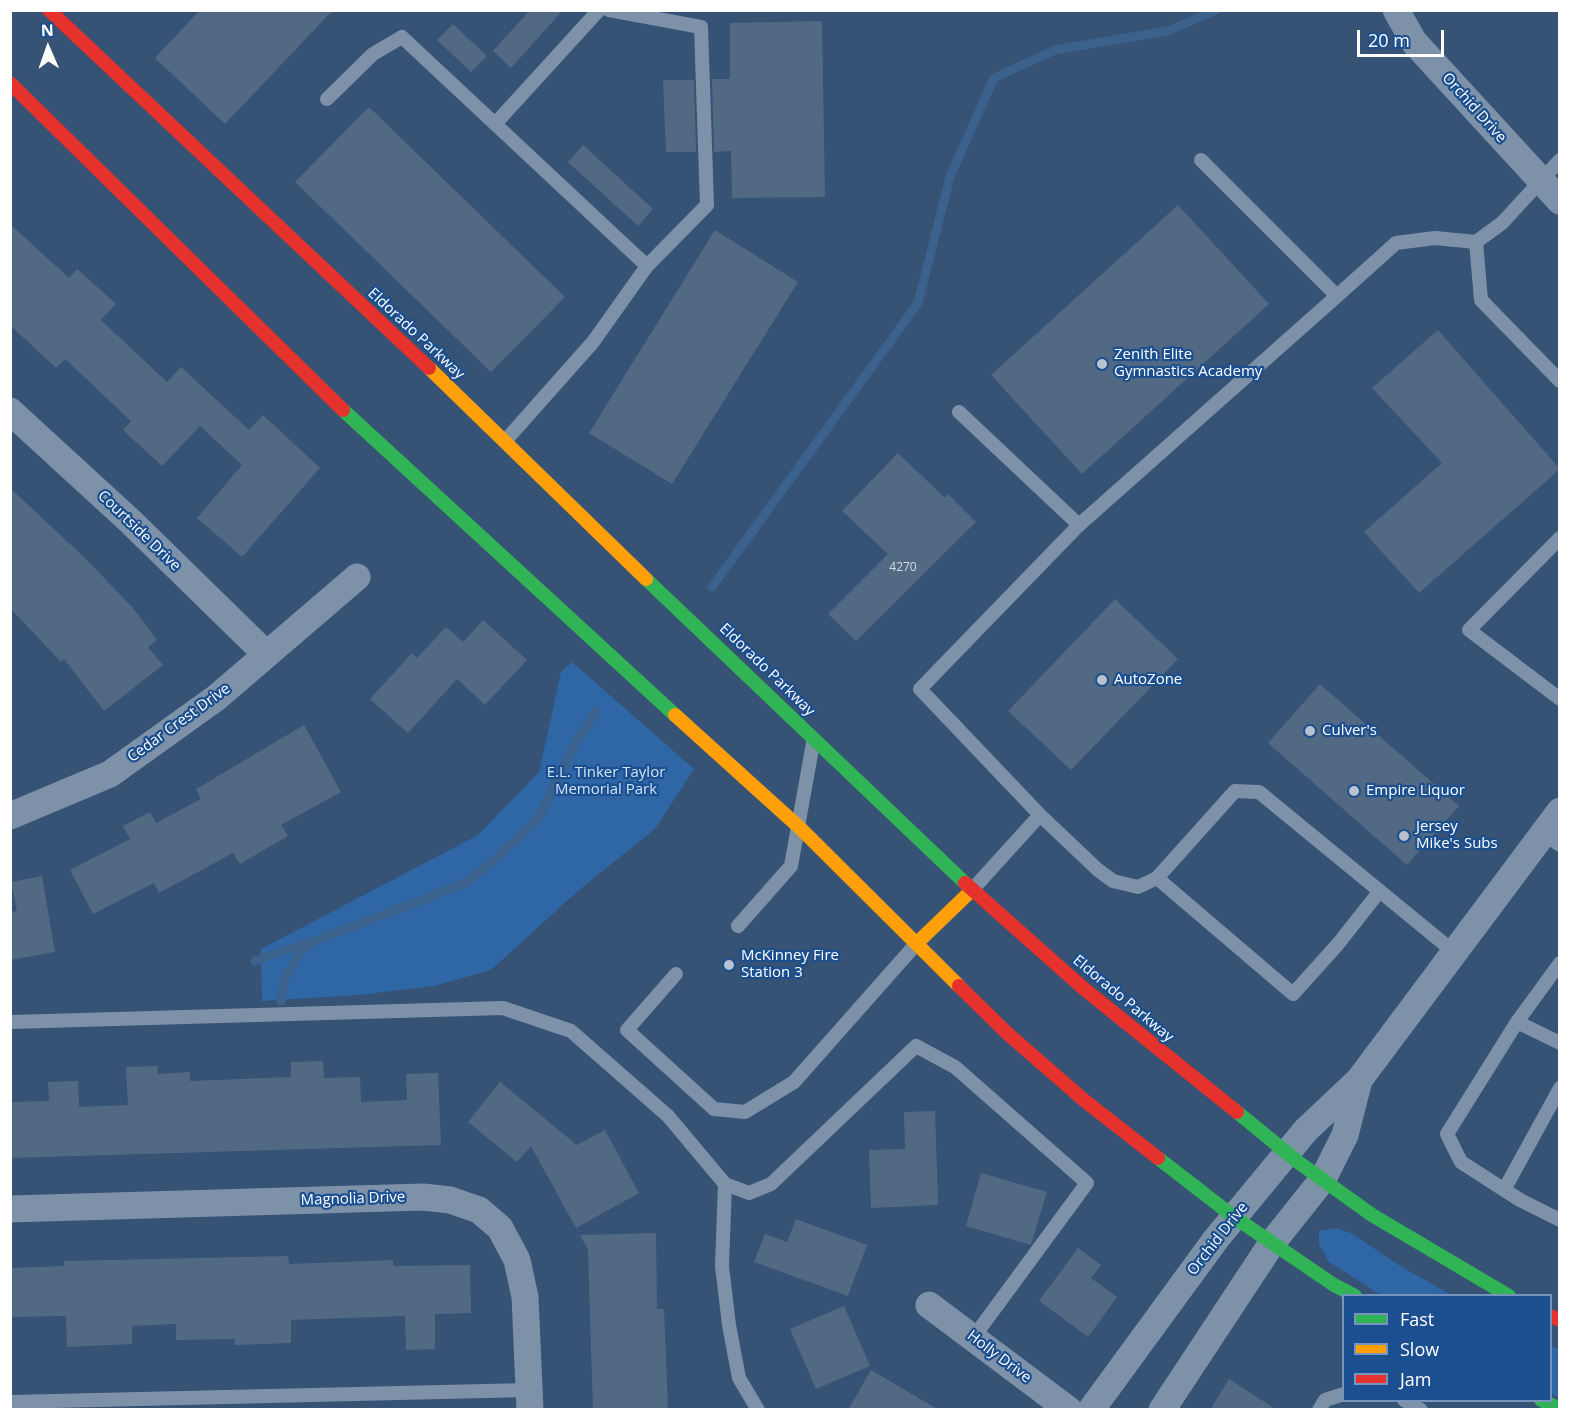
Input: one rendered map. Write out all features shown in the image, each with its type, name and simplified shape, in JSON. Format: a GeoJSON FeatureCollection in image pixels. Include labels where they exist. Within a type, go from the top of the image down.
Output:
{"type":"FeatureCollection","features":[{"type":"Feature","properties":{"kind":"main road","name":"Eldorado Parkway"},"geometry":{"type":"LineString","coordinates":[[49,10],[506,440],[972,890],[1083,988],[1286,1153],[1372,1215],[1506,1294]]}},
{"type":"Feature","properties":{"kind":"main road"},"geometry":{"type":"LineString","coordinates":[[10,83],[290,361],[586,635],[800,828],[1008,1034],[1085,1101],[1234,1217],[1334,1285],[1351,1294]]}},
{"type":"Feature","properties":{"kind":"main road"},"geometry":{"type":"LineString","coordinates":[[916,943],[972,890]]}},
{"type":"Feature","properties":{"kind":"main road"},"geometry":{"type":"LineString","coordinates":[[1543,1402],[1560,1410]]}},
{"type":"Feature","properties":{"kind":"street","name":"Orchid Drive"},"geometry":{"type":"LineString","coordinates":[[1396,10],[1414,42],[1560,201]]}},
{"type":"Feature","properties":{"kind":"street","name":"Courtside Drive"},"geometry":{"type":"LineString","coordinates":[[10,411],[131,522],[266,654]]}},
{"type":"Feature","properties":{"kind":"street","name":"Cedar Crest Drive"},"geometry":{"type":"LineString","coordinates":[[10,816],[110,774],[216,698],[357,578]]}},
{"type":"Feature","properties":{"kind":"street","name":"Orchid Drive"},"geometry":{"type":"LineString","coordinates":[[1091,1410],[1234,1217],[1314,1121],[1359,1080],[1454,952],[1551,839],[1560,811]]}},
{"type":"Feature","properties":{"kind":"street","name":"Orchid Drive"},"geometry":{"type":"LineString","coordinates":[[1162,1410],[1272,1243],[1323,1179],[1345,1135],[1359,1080]]}},
{"type":"Feature","properties":{"kind":"street","name":"Magnolia Drive"},"geometry":{"type":"LineString","coordinates":[[10,1209],[423,1197],[450,1200],[479,1209],[500,1228],[518,1260],[525,1297],[529,1400]]}},
{"type":"Feature","properties":{"kind":"street","name":"Holly Drive"},"geometry":{"type":"LineString","coordinates":[[929,1305],[1069,1410]]}},
{"type":"Feature","properties":{"kind":"lane"},"geometry":{"type":"LineString","coordinates":[[495,124],[599,10]]}},
{"type":"Feature","properties":{"kind":"lane"},"geometry":{"type":"LineString","coordinates":[[506,440],[593,342],[647,266],[707,205],[701,27],[609,10]]}},
{"type":"Feature","properties":{"kind":"lane"},"geometry":{"type":"LineString","coordinates":[[327,99],[373,54],[402,37],[647,266]]}},
{"type":"Feature","properties":{"kind":"lane"},"geometry":{"type":"LineString","coordinates":[[1201,160],[1337,296]]}},
{"type":"Feature","properties":{"kind":"lane"},"geometry":{"type":"LineString","coordinates":[[1454,952],[1258,792],[1235,791],[1157,879],[1138,887],[1113,881],[1040,815],[920,689],[1079,525],[1396,243],[1435,238],[1476,242],[1502,223],[1560,160]]}},
{"type":"Feature","properties":{"kind":"lane"},"geometry":{"type":"LineString","coordinates":[[1476,242],[1481,300],[1560,381]]}},
{"type":"Feature","properties":{"kind":"lane"},"geometry":{"type":"LineString","coordinates":[[959,412],[1079,525]]}},
{"type":"Feature","properties":{"kind":"lane"},"geometry":{"type":"LineString","coordinates":[[1560,538],[1469,630],[1560,699]]}},
{"type":"Feature","properties":{"kind":"lane"},"geometry":{"type":"LineString","coordinates":[[738,926],[791,866],[800,828],[813,738]]}},
{"type":"Feature","properties":{"kind":"lane"},"geometry":{"type":"LineString","coordinates":[[972,890],[1040,815]]}},
{"type":"Feature","properties":{"kind":"lane"},"geometry":{"type":"LineString","coordinates":[[1157,879],[1293,994],[1338,944],[1378,892]]}},
{"type":"Feature","properties":{"kind":"lane"},"geometry":{"type":"LineString","coordinates":[[676,974],[627,1030],[714,1109],[745,1112],[794,1082],[916,943]]}},
{"type":"Feature","properties":{"kind":"lane"},"geometry":{"type":"LineString","coordinates":[[1560,963],[1517,1022],[1447,1134],[1461,1162],[1504,1190],[1560,1220]]}},
{"type":"Feature","properties":{"kind":"lane"},"geometry":{"type":"LineString","coordinates":[[10,1022],[503,1008],[571,1031],[668,1116],[724,1184],[749,1193],[771,1184],[916,1046],[955,1067],[1088,1184],[973,1338]]}},
{"type":"Feature","properties":{"kind":"lane"},"geometry":{"type":"LineString","coordinates":[[1517,1022],[1560,1043]]}},
{"type":"Feature","properties":{"kind":"lane"},"geometry":{"type":"LineString","coordinates":[[1504,1190],[1560,1088]]}},
{"type":"Feature","properties":{"kind":"lane"},"geometry":{"type":"LineString","coordinates":[[724,1184],[722,1266],[729,1324],[739,1378],[758,1410]]}},
{"type":"Feature","properties":{"kind":"lane"},"geometry":{"type":"LineString","coordinates":[[1319,1410],[1325,1400],[1342,1395]]}},
{"type":"Feature","properties":{"kind":"lane"},"geometry":{"type":"LineString","coordinates":[[10,1402],[529,1400]]}},
{"type":"Feature","properties":{"kind":"lane"},"geometry":{"type":"LineString","coordinates":[[1406,1402],[1421,1410]]}},
{"type":"Feature","properties":{"kind":"green space","name":"E.L. Tinker Taylor Memorial Park"},"geometry":{"type":"Polygon","coordinates":[[[572,662],[694,769],[655,829],[579,890],[491,970],[434,986],[359,995],[262,1001],[261,949],[478,835],[539,772],[561,672],[572,662]]]}},
{"type":"Feature","properties":{"kind":"green space"},"geometry":{"type":"Polygon","coordinates":[[[1336,1228],[1351,1233],[1397,1264],[1449,1294],[1379,1294],[1329,1262],[1319,1244],[1319,1231],[1336,1228]]]}},
{"type":"Feature","properties":{"kind":"green space"},"geometry":{"type":"Polygon","coordinates":[[[1552,1347],[1559,1349],[1559,1398],[1552,1394],[1552,1347]]]}},
{"type":"Feature","properties":{"kind":"building"},"geometry":{"type":"Polygon","coordinates":[[[200,10],[333,10],[225,124],[155,58],[200,10]]]}},
{"type":"Feature","properties":{"kind":"building"},"geometry":{"type":"Polygon","coordinates":[[[530,10],[563,10],[511,68],[493,51],[530,10]]]}},
{"type":"Feature","properties":{"kind":"building"},"geometry":{"type":"Polygon","coordinates":[[[822,21],[825,197],[732,198],[731,151],[714,152],[712,79],[730,79],[730,23],[822,21]]]}},
{"type":"Feature","properties":{"kind":"building"},"geometry":{"type":"Polygon","coordinates":[[[453,24],[487,56],[471,72],[437,40],[453,24]]]}},
{"type":"Feature","properties":{"kind":"building"},"geometry":{"type":"Polygon","coordinates":[[[663,80],[694,80],[696,152],[666,152],[663,80]]]}},
{"type":"Feature","properties":{"kind":"building"},"geometry":{"type":"Polygon","coordinates":[[[369,107],[565,297],[491,372],[295,182],[369,107]]]}},
{"type":"Feature","properties":{"kind":"building"},"geometry":{"type":"Polygon","coordinates":[[[583,145],[653,209],[638,226],[568,162],[583,145]]]}},
{"type":"Feature","properties":{"kind":"building"},"geometry":{"type":"Polygon","coordinates":[[[1178,205],[1269,304],[1082,474],[991,375],[1178,205]]]}},
{"type":"Feature","properties":{"kind":"building"},"geometry":{"type":"Polygon","coordinates":[[[10,224],[69,278],[77,269],[116,304],[101,320],[167,382],[181,367],[249,430],[263,415],[320,468],[242,557],[197,518],[242,465],[200,426],[162,466],[123,430],[131,421],[65,359],[56,368],[10,325],[10,224]]]}},
{"type":"Feature","properties":{"kind":"building"},"geometry":{"type":"Polygon","coordinates":[[[715,230],[798,282],[672,484],[589,433],[715,230]]]}},
{"type":"Feature","properties":{"kind":"building"},"geometry":{"type":"Polygon","coordinates":[[[1438,330],[1560,469],[1419,593],[1364,532],[1442,463],[1372,388],[1438,330]]]}},
{"type":"Feature","properties":{"kind":"building"},"geometry":{"type":"Polygon","coordinates":[[[898,453],[945,498],[948,494],[976,522],[856,641],[828,614],[888,554],[842,511],[898,453]]]}},
{"type":"Feature","properties":{"kind":"building"},"geometry":{"type":"Polygon","coordinates":[[[10,488],[84,557],[133,608],[157,640],[148,647],[163,665],[104,711],[64,659],[61,662],[10,608],[10,488]]]}},
{"type":"Feature","properties":{"kind":"building"},"geometry":{"type":"Polygon","coordinates":[[[1115,599],[1178,659],[1071,770],[1008,711],[1115,599]]]}},
{"type":"Feature","properties":{"kind":"building"},"geometry":{"type":"Polygon","coordinates":[[[483,620],[527,660],[485,705],[457,679],[408,733],[370,699],[412,653],[417,658],[446,627],[463,642],[483,620]]]}},
{"type":"Feature","properties":{"kind":"building"},"geometry":{"type":"Polygon","coordinates":[[[1320,684],[1459,806],[1407,865],[1268,743],[1320,684]]]}},
{"type":"Feature","properties":{"kind":"building"},"geometry":{"type":"Polygon","coordinates":[[[304,725],[341,792],[281,825],[288,836],[240,864],[233,853],[159,893],[154,883],[93,914],[70,870],[130,839],[123,826],[150,812],[156,823],[201,799],[196,789],[304,725]]]}},
{"type":"Feature","properties":{"kind":"building"},"geometry":{"type":"Polygon","coordinates":[[[42,876],[55,952],[10,960],[10,912],[17,911],[11,882],[42,876]]]}},
{"type":"Feature","properties":{"kind":"building"},"geometry":{"type":"Polygon","coordinates":[[[323,1061],[324,1078],[360,1077],[361,1102],[407,1100],[406,1074],[438,1073],[441,1145],[10,1158],[10,1102],[49,1101],[48,1082],[78,1081],[79,1107],[128,1105],[126,1067],[157,1066],[158,1074],[190,1072],[190,1081],[291,1077],[291,1062],[323,1061]]]}},
{"type":"Feature","properties":{"kind":"building"},"geometry":{"type":"Polygon","coordinates":[[[500,1082],[577,1145],[605,1130],[639,1193],[576,1228],[531,1146],[517,1162],[468,1122],[500,1082]]]}},
{"type":"Feature","properties":{"kind":"building"},"geometry":{"type":"Polygon","coordinates":[[[935,1111],[938,1205],[871,1208],[869,1150],[905,1149],[904,1112],[935,1111]]]}},
{"type":"Feature","properties":{"kind":"building"},"geometry":{"type":"Polygon","coordinates":[[[981,1173],[1047,1192],[1031,1245],[966,1226],[981,1173]]]}},
{"type":"Feature","properties":{"kind":"building"},"geometry":{"type":"Polygon","coordinates":[[[796,1219],[867,1245],[848,1296],[754,1262],[765,1234],[787,1242],[796,1219]]]}},
{"type":"Feature","properties":{"kind":"building"},"geometry":{"type":"Polygon","coordinates":[[[656,1233],[657,1309],[664,1309],[668,1410],[593,1410],[588,1250],[580,1235],[656,1233]]]}},
{"type":"Feature","properties":{"kind":"building"},"geometry":{"type":"Polygon","coordinates":[[[1078,1248],[1101,1265],[1091,1278],[1117,1297],[1088,1337],[1039,1301],[1078,1248]]]}},
{"type":"Feature","properties":{"kind":"building"},"geometry":{"type":"Polygon","coordinates":[[[288,1256],[289,1264],[393,1260],[393,1266],[470,1265],[471,1313],[435,1314],[435,1349],[406,1350],[405,1316],[291,1320],[291,1343],[235,1345],[235,1339],[176,1340],[176,1324],[132,1326],[132,1344],[67,1347],[66,1316],[10,1317],[10,1268],[64,1266],[64,1261],[288,1256]]]}},
{"type":"Feature","properties":{"kind":"building"},"geometry":{"type":"Polygon","coordinates":[[[844,1306],[870,1366],[816,1389],[790,1329],[844,1306]]]}},
{"type":"Feature","properties":{"kind":"building"},"geometry":{"type":"Polygon","coordinates":[[[871,1370],[939,1410],[848,1410],[871,1370]]]}},
{"type":"Feature","properties":{"kind":"building"},"geometry":{"type":"Polygon","coordinates":[[[1229,1379],[1277,1410],[1210,1410],[1229,1379]]]}},
{"type":"Feature","properties":{"kind":"waterway"},"geometry":{"type":"LineString","coordinates":[[712,587],[918,303],[950,177],[994,78],[1055,50],[1168,31],[1216,10]]}},
{"type":"Feature","properties":{"kind":"waterway"},"geometry":{"type":"LineString","coordinates":[[281,1001],[285,977],[300,953],[314,941],[466,883],[496,858],[539,817],[572,749],[596,711]]}},
{"type":"Feature","properties":{"kind":"waterway"},"geometry":{"type":"LineString","coordinates":[[255,961],[309,942]]}},
{"type":"Feature","properties":{"kind":"traffic: fast"},"geometry":{"type":"LineString","coordinates":[[343,410],[675,715]]}},
{"type":"Feature","properties":{"kind":"traffic: fast"},"geometry":{"type":"LineString","coordinates":[[646,579],[965,883]]}},
{"type":"Feature","properties":{"kind":"traffic: fast"},"geometry":{"type":"LineString","coordinates":[[1237,1112],[1298,1162],[1372,1215],[1506,1294]]}},
{"type":"Feature","properties":{"kind":"traffic: fast"},"geometry":{"type":"LineString","coordinates":[[1158,1158],[1234,1217],[1334,1285],[1351,1294]]}},
{"type":"Feature","properties":{"kind":"traffic: fast"},"geometry":{"type":"LineString","coordinates":[[1545,1402],[1560,1409]]}},
{"type":"Feature","properties":{"kind":"traffic: slow"},"geometry":{"type":"LineString","coordinates":[[429,368],[646,579]]}},
{"type":"Feature","properties":{"kind":"traffic: slow"},"geometry":{"type":"LineString","coordinates":[[675,715],[800,828],[959,986]]}},
{"type":"Feature","properties":{"kind":"traffic: slow"},"geometry":{"type":"LineString","coordinates":[[917,943],[972,890]]}},
{"type":"Feature","properties":{"kind":"traffic: jam"},"geometry":{"type":"LineString","coordinates":[[49,10],[429,368]]}},
{"type":"Feature","properties":{"kind":"traffic: jam"},"geometry":{"type":"LineString","coordinates":[[10,83],[343,410]]}},
{"type":"Feature","properties":{"kind":"traffic: jam"},"geometry":{"type":"LineString","coordinates":[[965,883],[1083,988],[1237,1112]]}},
{"type":"Feature","properties":{"kind":"traffic: jam"},"geometry":{"type":"LineString","coordinates":[[959,986],[1008,1034],[1085,1101],[1158,1158]]}},
{"type":"Feature","properties":{"kind":"traffic: jam"},"geometry":{"type":"LineString","coordinates":[[1552,1317],[1560,1320]]}},
{"type":"Feature","properties":{"kind":"place","name":"Zenith Elite Gymnastics Academy"},"geometry":{"type":"Point","coordinates":[1102,364]}},
{"type":"Feature","properties":{"kind":"place","name":"AutoZone"},"geometry":{"type":"Point","coordinates":[1102,680]}},
{"type":"Feature","properties":{"kind":"place","name":"Culver's"},"geometry":{"type":"Point","coordinates":[1310,731]}},
{"type":"Feature","properties":{"kind":"place","name":"Empire Liquor"},"geometry":{"type":"Point","coordinates":[1354,791]}},
{"type":"Feature","properties":{"kind":"place","name":"Jersey Mike's Subs"},"geometry":{"type":"Point","coordinates":[1404,836]}},
{"type":"Feature","properties":{"kind":"place","name":"McKinney Fire Station 3"},"geometry":{"type":"Point","coordinates":[729,965]}}]}
